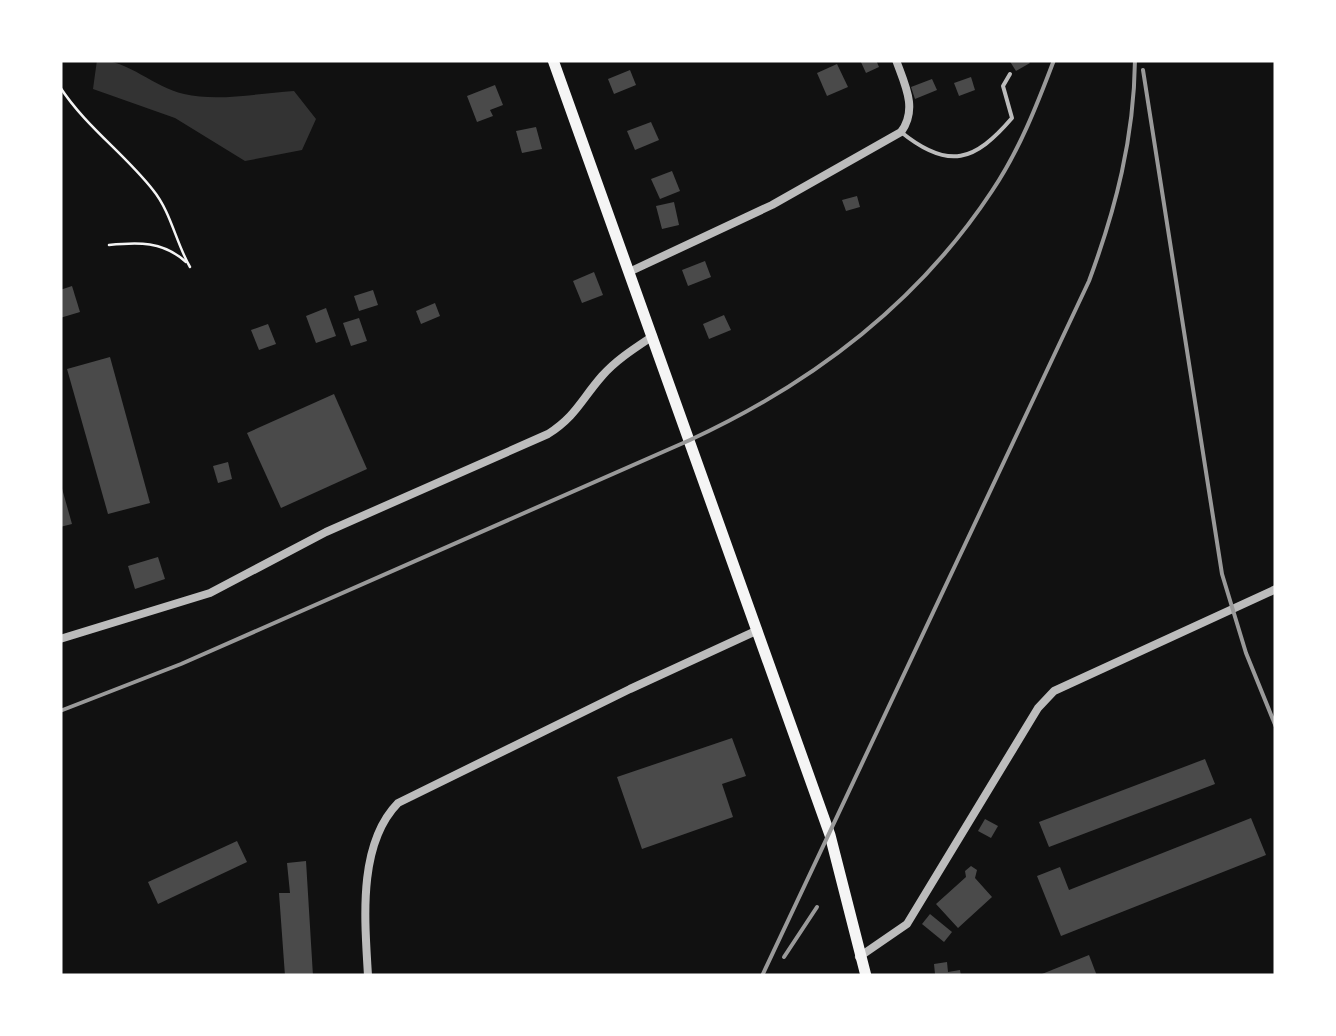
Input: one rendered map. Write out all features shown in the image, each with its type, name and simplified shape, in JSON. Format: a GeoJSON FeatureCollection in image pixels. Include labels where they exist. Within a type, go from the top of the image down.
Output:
{"type":"FeatureCollection","features":[{"type":"Feature","properties":{"kind":"main road"},"geometry":{"type":"LineString","coordinates":[[553,60],[830,836],[866,976]]}},
{"type":"Feature","properties":{"kind":"street"},"geometry":{"type":"LineString","coordinates":[[629,272],[772,205],[901,132],[908,123],[910,100],[896,60]]}},
{"type":"Feature","properties":{"kind":"street"},"geometry":{"type":"LineString","coordinates":[[60,639],[210,593],[326,532],[548,434],[568,421],[610,368],[652,336]]}},
{"type":"Feature","properties":{"kind":"street"},"geometry":{"type":"LineString","coordinates":[[859,957],[906,924],[1038,708],[1054,691],[1276,589]]}},
{"type":"Feature","properties":{"kind":"street"},"geometry":{"type":"LineString","coordinates":[[368,976],[365,918],[370,865],[386,818],[398,803],[630,688],[758,630]]}},
{"type":"Feature","properties":{"kind":"lane"},"geometry":{"type":"LineString","coordinates":[[901,132],[926,151],[962,156],[979,152],[1012,118],[1004,86],[1010,74]]}},
{"type":"Feature","properties":{"kind":"path"},"geometry":{"type":"LineString","coordinates":[[60,87],[89,126],[156,194],[190,266],[173,252],[151,244],[108,245]]}},
{"type":"Feature","properties":{"kind":"shaded area"},"geometry":{"type":"Polygon","coordinates":[[[97,60],[120,64],[184,94],[225,97],[294,91],[316,119],[302,150],[245,161],[175,118],[93,89],[97,60]]]}},
{"type":"Feature","properties":{"kind":"building"},"geometry":{"type":"Polygon","coordinates":[[[860,60],[876,60],[879,67],[866,73],[860,60]]]}},
{"type":"Feature","properties":{"kind":"building"},"geometry":{"type":"Polygon","coordinates":[[[1009,60],[1028,60],[1030,63],[1016,71],[1009,60]]]}},
{"type":"Feature","properties":{"kind":"building"},"geometry":{"type":"Polygon","coordinates":[[[837,64],[848,87],[827,96],[817,73],[837,64]]]}},
{"type":"Feature","properties":{"kind":"building"},"geometry":{"type":"Polygon","coordinates":[[[630,70],[636,85],[614,94],[608,79],[630,70]]]}},
{"type":"Feature","properties":{"kind":"building"},"geometry":{"type":"Polygon","coordinates":[[[971,77],[975,90],[959,96],[954,83],[971,77]]]}},
{"type":"Feature","properties":{"kind":"building"},"geometry":{"type":"Polygon","coordinates":[[[932,79],[937,90],[915,99],[911,87],[932,79]]]}},
{"type":"Feature","properties":{"kind":"building"},"geometry":{"type":"Polygon","coordinates":[[[495,85],[503,105],[490,110],[493,116],[477,122],[467,96],[495,85]]]}},
{"type":"Feature","properties":{"kind":"building"},"geometry":{"type":"Polygon","coordinates":[[[651,122],[659,140],[635,150],[627,131],[651,122]]]}},
{"type":"Feature","properties":{"kind":"building"},"geometry":{"type":"Polygon","coordinates":[[[536,127],[542,149],[522,153],[516,131],[536,127]]]}},
{"type":"Feature","properties":{"kind":"building"},"geometry":{"type":"Polygon","coordinates":[[[672,171],[680,191],[660,199],[651,179],[672,171]]]}},
{"type":"Feature","properties":{"kind":"building"},"geometry":{"type":"Polygon","coordinates":[[[857,196],[860,207],[846,211],[842,200],[857,196]]]}},
{"type":"Feature","properties":{"kind":"building"},"geometry":{"type":"Polygon","coordinates":[[[674,202],[679,225],[662,229],[656,206],[674,202]]]}},
{"type":"Feature","properties":{"kind":"building"},"geometry":{"type":"Polygon","coordinates":[[[705,261],[711,277],[688,286],[682,270],[705,261]]]}},
{"type":"Feature","properties":{"kind":"building"},"geometry":{"type":"Polygon","coordinates":[[[594,272],[603,295],[582,303],[573,281],[594,272]]]}},
{"type":"Feature","properties":{"kind":"building"},"geometry":{"type":"Polygon","coordinates":[[[72,286],[80,312],[60,318],[60,290],[72,286]]]}},
{"type":"Feature","properties":{"kind":"building"},"geometry":{"type":"Polygon","coordinates":[[[373,290],[378,305],[359,311],[354,296],[373,290]]]}},
{"type":"Feature","properties":{"kind":"building"},"geometry":{"type":"Polygon","coordinates":[[[435,303],[440,316],[421,324],[416,311],[435,303]]]}},
{"type":"Feature","properties":{"kind":"building"},"geometry":{"type":"Polygon","coordinates":[[[326,308],[336,336],[316,343],[306,316],[326,308]]]}},
{"type":"Feature","properties":{"kind":"building"},"geometry":{"type":"Polygon","coordinates":[[[724,315],[731,330],[709,339],[703,324],[724,315]]]}},
{"type":"Feature","properties":{"kind":"building"},"geometry":{"type":"Polygon","coordinates":[[[359,318],[367,341],[351,346],[343,323],[359,318]]]}},
{"type":"Feature","properties":{"kind":"building"},"geometry":{"type":"Polygon","coordinates":[[[268,324],[276,344],[259,350],[251,330],[268,324]]]}},
{"type":"Feature","properties":{"kind":"building"},"geometry":{"type":"Polygon","coordinates":[[[110,357],[150,503],[108,514],[67,369],[110,357]]]}},
{"type":"Feature","properties":{"kind":"building"},"geometry":{"type":"Polygon","coordinates":[[[334,394],[367,469],[281,508],[247,433],[334,394]]]}},
{"type":"Feature","properties":{"kind":"building"},"geometry":{"type":"Polygon","coordinates":[[[228,462],[232,479],[218,483],[213,466],[228,462]]]}},
{"type":"Feature","properties":{"kind":"building"},"geometry":{"type":"Polygon","coordinates":[[[60,486],[72,524],[60,527],[60,486]]]}},
{"type":"Feature","properties":{"kind":"building"},"geometry":{"type":"Polygon","coordinates":[[[158,557],[165,579],[135,589],[128,566],[158,557]]]}},
{"type":"Feature","properties":{"kind":"building"},"geometry":{"type":"Polygon","coordinates":[[[732,738],[746,776],[722,784],[733,817],[642,849],[617,777],[732,738]]]}},
{"type":"Feature","properties":{"kind":"building"},"geometry":{"type":"Polygon","coordinates":[[[1205,759],[1215,784],[1049,847],[1039,822],[1205,759]]]}},
{"type":"Feature","properties":{"kind":"building"},"geometry":{"type":"Polygon","coordinates":[[[1251,818],[1266,855],[1061,936],[1037,876],[1060,867],[1069,890],[1251,818]]]}},
{"type":"Feature","properties":{"kind":"building"},"geometry":{"type":"Polygon","coordinates":[[[985,819],[998,826],[991,838],[978,831],[985,819]]]}},
{"type":"Feature","properties":{"kind":"building"},"geometry":{"type":"Polygon","coordinates":[[[237,841],[247,862],[158,904],[148,882],[237,841]]]}},
{"type":"Feature","properties":{"kind":"building"},"geometry":{"type":"Polygon","coordinates":[[[306,861],[313,976],[285,976],[279,893],[290,893],[287,863],[306,861]]]}},
{"type":"Feature","properties":{"kind":"building"},"geometry":{"type":"Polygon","coordinates":[[[971,866],[977,870],[975,878],[992,897],[958,928],[936,904],[966,877],[965,871],[971,866]]]}},
{"type":"Feature","properties":{"kind":"building"},"geometry":{"type":"Polygon","coordinates":[[[930,914],[952,932],[944,942],[922,924],[930,914]]]}},
{"type":"Feature","properties":{"kind":"building"},"geometry":{"type":"Polygon","coordinates":[[[1089,955],[1097,976],[1037,976],[1089,955]]]}},
{"type":"Feature","properties":{"kind":"building"},"geometry":{"type":"Polygon","coordinates":[[[947,962],[948,972],[960,970],[961,976],[935,974],[934,964],[947,962]]]}},
{"type":"Feature","properties":{"kind":"railway"},"geometry":{"type":"LineString","coordinates":[[60,711],[181,664],[690,440],[778,393],[859,336],[896,304],[963,232],[1011,160],[1054,60]]}},
{"type":"Feature","properties":{"kind":"railway"},"geometry":{"type":"LineString","coordinates":[[762,976],[1089,281],[1122,172],[1135,60]]}},
{"type":"Feature","properties":{"kind":"railway"},"geometry":{"type":"LineString","coordinates":[[1143,70],[1222,574],[1246,653],[1276,727]]}},
{"type":"Feature","properties":{"kind":"railway"},"geometry":{"type":"LineString","coordinates":[[784,957],[817,907]]}}]}
